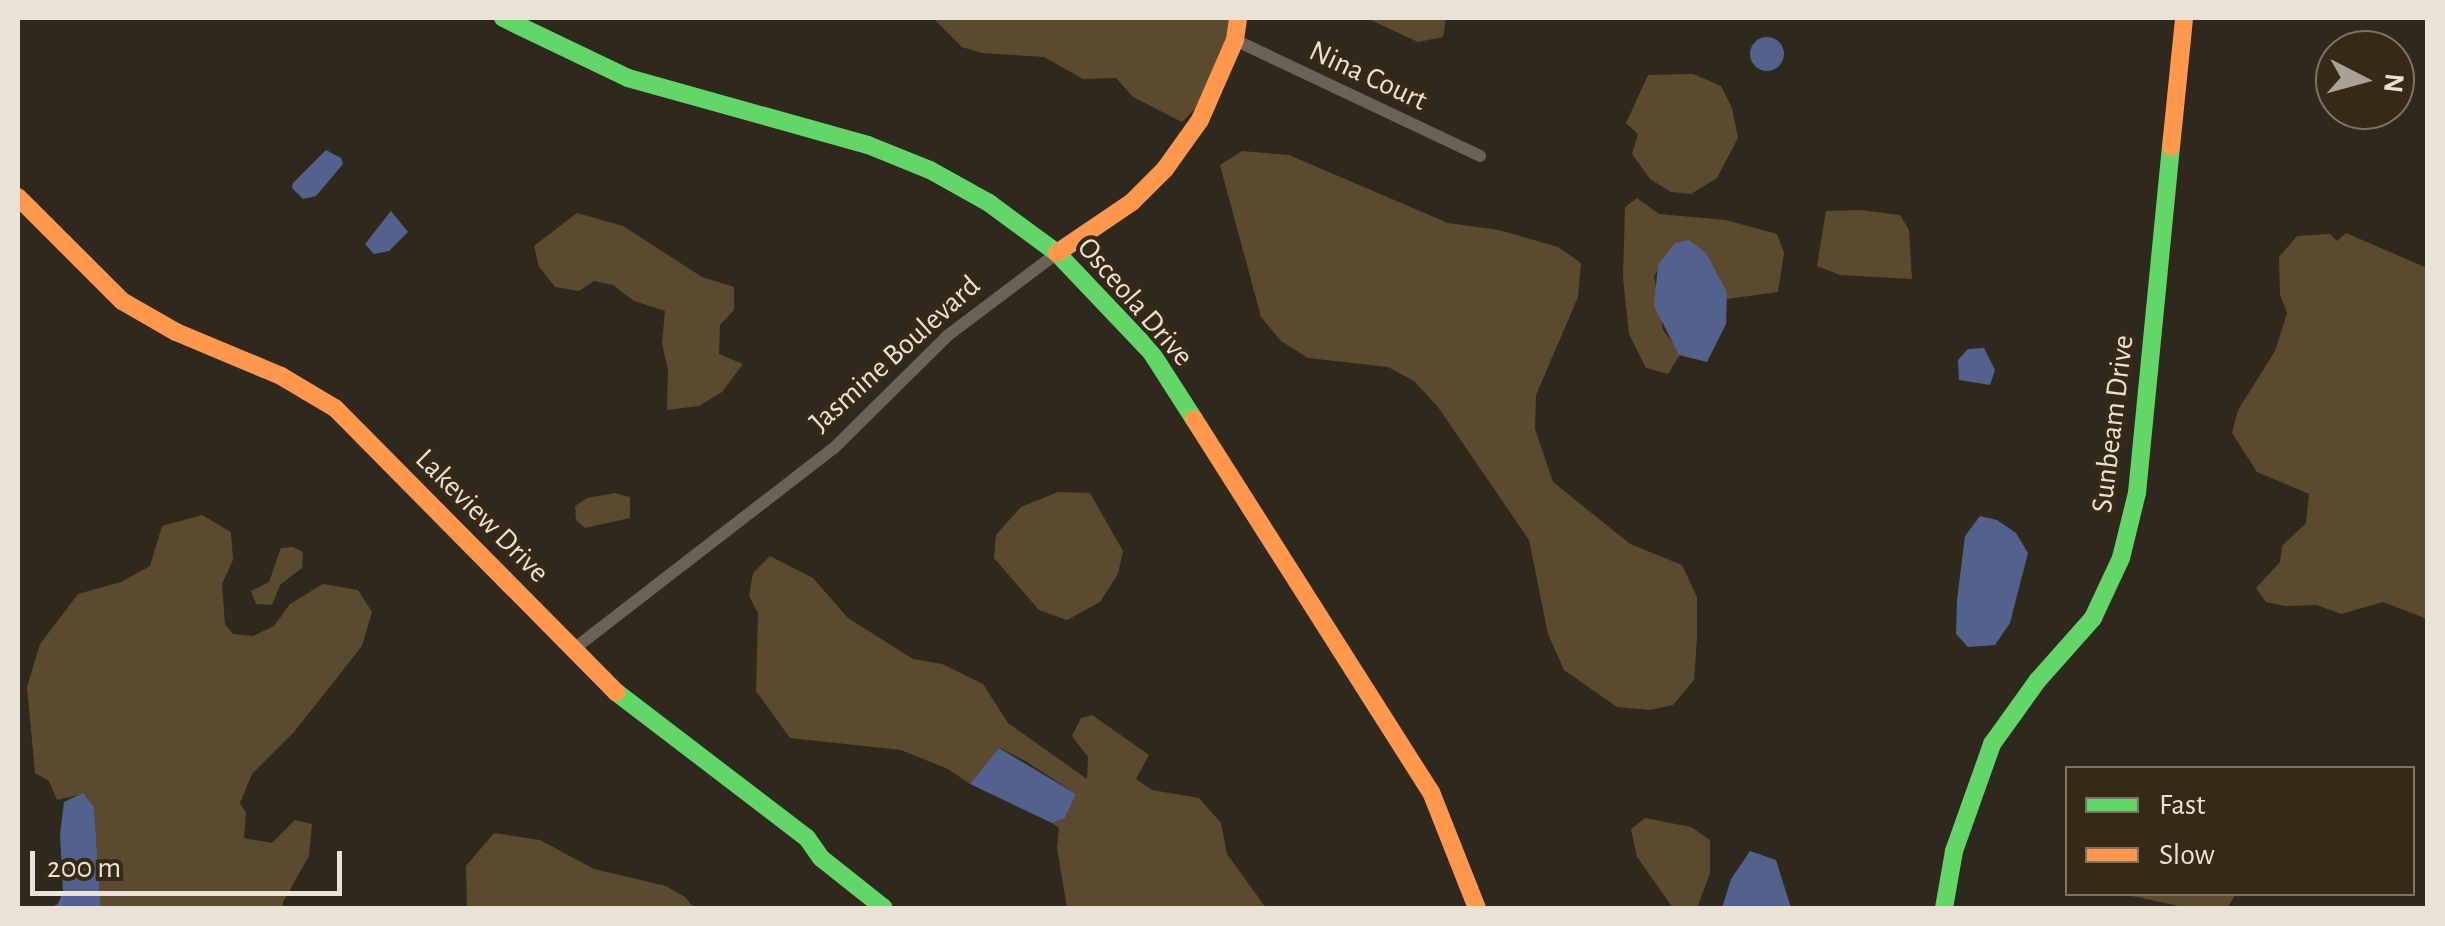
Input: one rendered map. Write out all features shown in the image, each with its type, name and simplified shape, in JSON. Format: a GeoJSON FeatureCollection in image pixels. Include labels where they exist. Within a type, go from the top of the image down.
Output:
{"type":"FeatureCollection","features":[{"type":"Feature","properties":{"kind":"street","name":"Osceola Drive"},"geometry":{"type":"LineString","coordinates":[[503,18],[628,78],[868,145],[930,170],[989,203],[1058,253],[1151,352],[1379,704],[1431,792],[1464,868],[1476,908]]}},
{"type":"Feature","properties":{"kind":"street","name":"Jasmine Boulevard"},"geometry":{"type":"LineString","coordinates":[[575,648],[834,448],[948,336],[1132,202],[1165,169],[1200,120],[1234,40],[1238,18]]}},
{"type":"Feature","properties":{"kind":"street","name":"Sunbeam Drive"},"geometry":{"type":"LineString","coordinates":[[1944,908],[1954,851],[1992,744],[2038,680],[2094,618],[2121,558],[2137,493],[2184,18]]}},
{"type":"Feature","properties":{"kind":"street","name":"Nina Court"},"geometry":{"type":"LineString","coordinates":[[1234,40],[1480,156]]}},
{"type":"Feature","properties":{"kind":"street","name":"Lakeview Drive"},"geometry":{"type":"LineString","coordinates":[[18,197],[122,300],[176,332],[282,376],[335,408],[630,706],[807,838],[821,858],[884,908]]}},
{"type":"Feature","properties":{"kind":"shaded area"},"geometry":{"type":"Polygon","coordinates":[[[933,18],[1232,18],[1229,39],[1201,103],[1182,122],[1133,97],[1116,78],[1083,79],[1044,57],[982,53],[962,47],[933,18]]]}},
{"type":"Feature","properties":{"kind":"shaded area"},"geometry":{"type":"Polygon","coordinates":[[[1366,18],[1446,18],[1443,37],[1418,42],[1366,18]]]}},
{"type":"Feature","properties":{"kind":"shaded area"},"geometry":{"type":"Polygon","coordinates":[[[1693,74],[1721,86],[1732,108],[1738,138],[1717,178],[1691,194],[1671,192],[1650,179],[1632,154],[1638,134],[1626,123],[1648,75],[1693,74]]]}},
{"type":"Feature","properties":{"kind":"shaded area"},"geometry":{"type":"Polygon","coordinates":[[[1242,151],[1289,155],[1448,223],[1499,230],[1558,247],[1581,263],[1578,297],[1536,395],[1535,429],[1553,482],[1630,544],[1682,565],[1697,597],[1697,638],[1694,680],[1673,705],[1650,710],[1617,707],[1564,670],[1548,634],[1529,540],[1438,407],[1414,381],[1388,367],[1308,358],[1281,341],[1261,317],[1220,165],[1242,151]]]}},
{"type":"Feature","properties":{"kind":"shaded area"},"geometry":{"type":"Polygon","coordinates":[[[1637,198],[1659,214],[1726,220],[1777,234],[1784,253],[1778,292],[1727,299],[1717,273],[1675,244],[1654,276],[1663,330],[1681,353],[1668,374],[1646,368],[1629,334],[1623,278],[1625,207],[1637,198]]]}},
{"type":"Feature","properties":{"kind":"shaded area"},"geometry":{"type":"Polygon","coordinates":[[[1826,211],[1900,215],[1909,230],[1912,279],[1840,275],[1817,266],[1826,211]]]}},
{"type":"Feature","properties":{"kind":"shaded area"},"geometry":{"type":"Polygon","coordinates":[[[577,213],[623,226],[702,277],[734,287],[734,310],[720,325],[719,354],[743,364],[722,392],[699,406],[667,410],[668,371],[662,343],[665,311],[634,301],[613,285],[594,281],[579,291],[555,287],[539,267],[534,246],[577,213]]]}},
{"type":"Feature","properties":{"kind":"shaded area"},"geometry":{"type":"Polygon","coordinates":[[[2346,233],[2427,268],[2427,619],[2383,602],[2341,614],[2317,605],[2285,606],[2266,602],[2256,588],[2280,562],[2282,546],[2306,523],[2309,494],[2257,472],[2232,433],[2238,410],[2275,351],[2287,313],[2280,294],[2279,257],[2297,236],[2330,234],[2337,241],[2346,233]]]}},
{"type":"Feature","properties":{"kind":"shaded area"},"geometry":{"type":"Polygon","coordinates":[[[1058,492],[1090,493],[1123,551],[1118,574],[1100,602],[1067,620],[1039,610],[994,558],[996,535],[1021,507],[1058,492]]]}},
{"type":"Feature","properties":{"kind":"shaded area"},"geometry":{"type":"Polygon","coordinates":[[[615,493],[630,497],[630,518],[585,528],[576,520],[575,506],[587,498],[615,493]]]}},
{"type":"Feature","properties":{"kind":"shaded area"},"geometry":{"type":"Polygon","coordinates":[[[202,515],[231,532],[233,560],[222,584],[225,624],[233,634],[253,636],[274,626],[290,604],[323,584],[358,590],[372,612],[362,646],[294,732],[252,774],[240,803],[246,813],[244,838],[272,843],[295,820],[312,824],[309,856],[283,908],[101,908],[94,807],[83,794],[57,800],[49,781],[35,773],[27,687],[40,644],[78,594],[121,582],[150,566],[162,526],[202,515]]]}},
{"type":"Feature","properties":{"kind":"shaded area"},"geometry":{"type":"Polygon","coordinates":[[[293,547],[303,552],[302,568],[280,585],[272,605],[256,604],[251,591],[269,582],[281,548],[293,547]]]}},
{"type":"Feature","properties":{"kind":"shaded area"},"geometry":{"type":"Polygon","coordinates":[[[770,556],[813,578],[848,618],[913,659],[942,664],[983,684],[1008,723],[1087,779],[1088,757],[1072,736],[1081,718],[1092,715],[1149,755],[1136,779],[1152,790],[1199,798],[1221,823],[1227,854],[1266,908],[1067,908],[1057,848],[1059,828],[1052,823],[1065,818],[1076,794],[1027,762],[1000,748],[970,784],[948,769],[901,750],[790,738],[756,691],[758,613],[749,596],[753,573],[770,556]]]}},
{"type":"Feature","properties":{"kind":"shaded area"},"geometry":{"type":"Polygon","coordinates":[[[1645,818],[1691,827],[1710,840],[1710,873],[1697,908],[1673,908],[1637,857],[1631,829],[1645,818]]]}},
{"type":"Feature","properties":{"kind":"shaded area"},"geometry":{"type":"Polygon","coordinates":[[[494,833],[540,840],[594,869],[666,886],[685,897],[694,908],[467,908],[466,866],[494,833]]]}},
{"type":"Feature","properties":{"kind":"shaded area"},"geometry":{"type":"Polygon","coordinates":[[[2132,896],[2235,896],[2227,908],[2187,908],[2132,896]]]}},
{"type":"Feature","properties":{"kind":"water"},"geometry":{"type":"Polygon","coordinates":[[[1767,37],[1779,42],[1784,54],[1779,66],[1767,71],[1755,66],[1750,54],[1755,42],[1767,37]]]}},
{"type":"Feature","properties":{"kind":"water"},"geometry":{"type":"Polygon","coordinates":[[[326,150],[341,158],[343,164],[316,196],[303,199],[292,188],[293,183],[326,150]]]}},
{"type":"Feature","properties":{"kind":"water"},"geometry":{"type":"Polygon","coordinates":[[[391,211],[408,232],[389,251],[374,254],[365,244],[391,211]]]}},
{"type":"Feature","properties":{"kind":"water"},"geometry":{"type":"Polygon","coordinates":[[[1689,240],[1706,253],[1727,292],[1726,324],[1707,362],[1679,355],[1654,306],[1658,265],[1675,243],[1689,240]]]}},
{"type":"Feature","properties":{"kind":"water"},"geometry":{"type":"Polygon","coordinates":[[[1984,348],[1995,370],[1990,385],[1959,380],[1958,360],[1968,349],[1984,348]]]}},
{"type":"Feature","properties":{"kind":"water"},"geometry":{"type":"Polygon","coordinates":[[[1980,516],[1997,520],[2016,533],[2028,553],[2010,623],[1995,645],[1968,647],[1956,634],[1957,600],[1965,536],[1980,516]]]}},
{"type":"Feature","properties":{"kind":"water"},"geometry":{"type":"Polygon","coordinates":[[[999,748],[1076,794],[1065,818],[1052,823],[970,784],[999,748]]]}},
{"type":"Feature","properties":{"kind":"water"},"geometry":{"type":"Polygon","coordinates":[[[83,793],[94,807],[101,908],[49,908],[58,904],[63,891],[60,834],[64,802],[83,793]]]}},
{"type":"Feature","properties":{"kind":"water"},"geometry":{"type":"Polygon","coordinates":[[[1750,851],[1776,860],[1791,908],[1722,908],[1731,879],[1750,851]]]}},
{"type":"Feature","properties":{"kind":"traffic: fast"},"geometry":{"type":"LineString","coordinates":[[503,18],[628,78],[868,145],[930,170],[989,203],[1057,253],[1151,352],[1194,419]]}},
{"type":"Feature","properties":{"kind":"traffic: fast"},"geometry":{"type":"LineString","coordinates":[[1944,908],[1954,851],[1992,744],[2038,680],[2093,618],[2121,558],[2137,493],[2171,147]]}},
{"type":"Feature","properties":{"kind":"traffic: fast"},"geometry":{"type":"LineString","coordinates":[[616,692],[807,838],[821,858],[884,908]]}},
{"type":"Feature","properties":{"kind":"traffic: slow"},"geometry":{"type":"LineString","coordinates":[[1057,253],[1132,202],[1165,169],[1200,120],[1235,40],[1238,18]]}},
{"type":"Feature","properties":{"kind":"traffic: slow"},"geometry":{"type":"LineString","coordinates":[[2171,147],[2184,18]]}},
{"type":"Feature","properties":{"kind":"traffic: slow"},"geometry":{"type":"LineString","coordinates":[[18,197],[122,301],[176,332],[281,376],[335,408],[616,692]]}},
{"type":"Feature","properties":{"kind":"traffic: slow"},"geometry":{"type":"LineString","coordinates":[[1194,419],[1431,792],[1477,908]]}}]}
